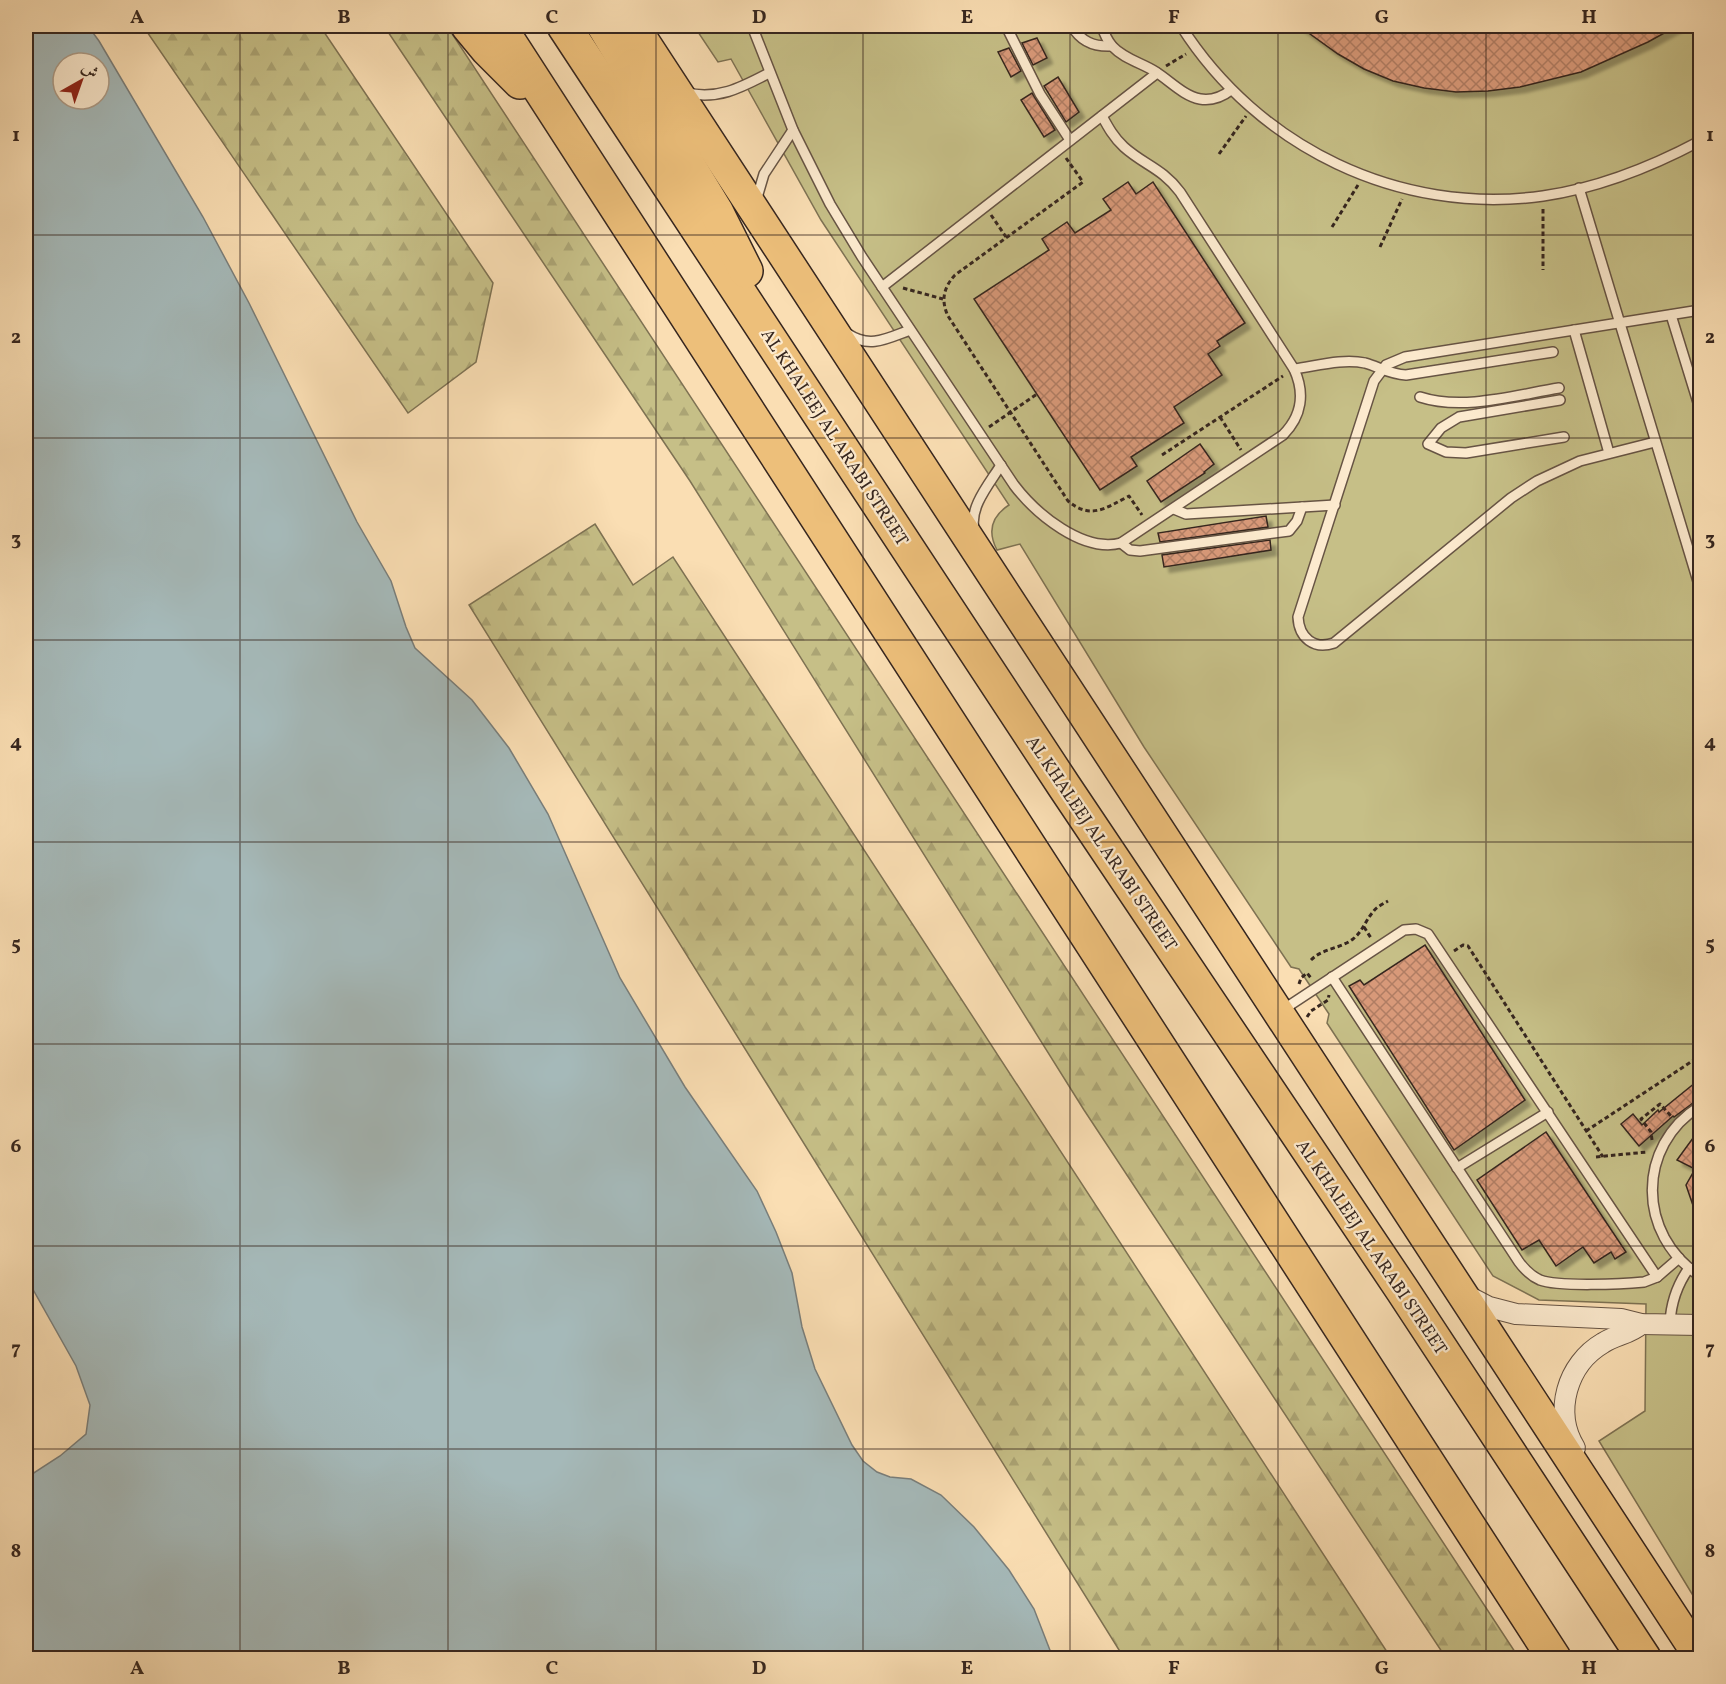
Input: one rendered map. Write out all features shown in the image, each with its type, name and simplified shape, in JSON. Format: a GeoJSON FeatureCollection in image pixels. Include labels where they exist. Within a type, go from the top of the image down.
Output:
{"type":"FeatureCollection","features":[{"type":"Feature","properties":{"kind":"highway"},"geometry":{"type":"LineString","coordinates":[[468,26],[487,49],[558,116]]}},
{"type":"Feature","properties":{"kind":"highway"},"geometry":{"type":"LineString","coordinates":[[499,26],[1554,1659]]}},
{"type":"Feature","properties":{"kind":"highway","name":"AL KHALEEJ AL ARABI STREET"},"geometry":{"type":"LineString","coordinates":[[564,26],[1064,786],[1403,1291],[1644,1659]]}},
{"type":"Feature","properties":{"kind":"highway"},"geometry":{"type":"LineString","coordinates":[[604,26],[716,211],[737,250],[756,293],[771,341]]}},
{"type":"Feature","properties":{"kind":"main road"},"geometry":{"type":"LineString","coordinates":[[634,26],[1700,1659]]}},
{"type":"Feature","properties":{"kind":"street"},"geometry":{"type":"LineString","coordinates":[[1455,1285],[1477,1301],[1502,1312],[1621,1319],[1641,1324],[1701,1325]]}},
{"type":"Feature","properties":{"kind":"street"},"geometry":{"type":"LineString","coordinates":[[1613,1525],[1605,1496],[1570,1441],[1566,1429],[1564,1404],[1570,1380],[1584,1359],[1603,1343],[1634,1330],[1641,1324]]}},
{"type":"Feature","properties":{"kind":"lane"},"geometry":{"type":"LineString","coordinates":[[752,26],[793,130],[830,204],[910,330],[1023,497],[1054,523],[1090,543],[1111,546],[1121,543],[1174,509],[1283,435],[1296,418],[1300,388],[1294,369],[1174,184],[1159,170],[1124,147],[1111,132],[1102,116]]}},
{"type":"Feature","properties":{"kind":"lane"},"geometry":{"type":"LineString","coordinates":[[1006,26],[1040,94],[1070,140]]}},
{"type":"Feature","properties":{"kind":"lane"},"geometry":{"type":"LineString","coordinates":[[1072,26],[1080,37],[1092,45],[1112,46]]}},
{"type":"Feature","properties":{"kind":"lane"},"geometry":{"type":"LineString","coordinates":[[1102,26],[1112,46],[1125,57],[1157,73],[1198,99],[1219,97],[1231,90]]}},
{"type":"Feature","properties":{"kind":"lane"},"geometry":{"type":"LineString","coordinates":[[1181,26],[1195,48],[1231,90],[1251,109],[1299,144],[1338,165],[1365,176],[1407,188],[1480,199],[1543,196],[1633,173],[1701,141]]}},
{"type":"Feature","properties":{"kind":"lane"},"geometry":{"type":"LineString","coordinates":[[674,88],[698,96],[722,94],[769,73]]}},
{"type":"Feature","properties":{"kind":"lane"},"geometry":{"type":"LineString","coordinates":[[882,287],[1157,73]]}},
{"type":"Feature","properties":{"kind":"lane"},"geometry":{"type":"LineString","coordinates":[[755,213],[759,187],[764,174],[793,130]]}},
{"type":"Feature","properties":{"kind":"lane"},"geometry":{"type":"LineString","coordinates":[[1579,188],[1701,588]]}},
{"type":"Feature","properties":{"kind":"lane"},"geometry":{"type":"LineString","coordinates":[[798,279],[822,301],[843,329],[854,338],[868,343],[875,342],[910,330]]}},
{"type":"Feature","properties":{"kind":"lane"},"geometry":{"type":"LineString","coordinates":[[1655,442],[1580,461],[1536,481],[1511,498],[1334,643],[1326,646],[1316,645],[1302,635],[1298,618],[1374,381],[1381,370],[1399,358],[1701,310]]}},
{"type":"Feature","properties":{"kind":"lane"},"geometry":{"type":"LineString","coordinates":[[1671,315],[1701,409]]}},
{"type":"Feature","properties":{"kind":"lane"},"geometry":{"type":"LineString","coordinates":[[1574,330],[1609,453]]}},
{"type":"Feature","properties":{"kind":"lane"},"geometry":{"type":"LineString","coordinates":[[1294,369],[1348,361],[1365,363],[1381,370],[1406,375],[1553,352]]}},
{"type":"Feature","properties":{"kind":"lane"},"geometry":{"type":"LineString","coordinates":[[1420,397],[1443,402],[1466,403],[1559,388]]}},
{"type":"Feature","properties":{"kind":"lane"},"geometry":{"type":"LineString","coordinates":[[1560,400],[1459,417],[1441,428],[1428,444],[1446,452],[1466,453],[1564,437]]}},
{"type":"Feature","properties":{"kind":"lane"},"geometry":{"type":"LineString","coordinates":[[1001,465],[975,510],[973,522],[979,539],[1008,582],[1012,593],[1010,604]]}},
{"type":"Feature","properties":{"kind":"lane"},"geometry":{"type":"LineString","coordinates":[[1174,509],[1186,514],[1335,505]]}},
{"type":"Feature","properties":{"kind":"lane"},"geometry":{"type":"LineString","coordinates":[[1121,543],[1130,550],[1140,551],[1289,531],[1297,521],[1302,507]]}},
{"type":"Feature","properties":{"kind":"lane"},"geometry":{"type":"LineString","coordinates":[[1277,1013],[1398,933],[1410,928],[1428,934],[1657,1277]]}},
{"type":"Feature","properties":{"kind":"lane"},"geometry":{"type":"LineString","coordinates":[[1332,977],[1519,1262],[1535,1277],[1558,1284],[1639,1282],[1657,1277],[1679,1258]]}},
{"type":"Feature","properties":{"kind":"lane"},"geometry":{"type":"LineString","coordinates":[[1701,1106],[1677,1124],[1660,1151],[1653,1179],[1653,1207],[1662,1235],[1679,1258],[1701,1276]]}},
{"type":"Feature","properties":{"kind":"lane"},"geometry":{"type":"LineString","coordinates":[[1457,1168],[1548,1112]]}},
{"type":"Feature","properties":{"kind":"lane"},"geometry":{"type":"LineString","coordinates":[[1670,1323],[1677,1288],[1689,1268]]}},
{"type":"Feature","properties":{"kind":"path"},"geometry":{"type":"LineString","coordinates":[[688,26],[693,33]]}},
{"type":"Feature","properties":{"kind":"path"},"geometry":{"type":"LineString","coordinates":[[1157,73],[1195,48]]}},
{"type":"Feature","properties":{"kind":"path"},"geometry":{"type":"LineString","coordinates":[[1220,154],[1251,109]]}},
{"type":"Feature","properties":{"kind":"path"},"geometry":{"type":"LineString","coordinates":[[1059,149],[1083,182],[955,275],[949,282],[943,299],[948,316],[1068,501],[1075,507],[1095,512],[1129,496],[1149,525]]}},
{"type":"Feature","properties":{"kind":"path"},"geometry":{"type":"LineString","coordinates":[[1332,227],[1365,176]]}},
{"type":"Feature","properties":{"kind":"path"},"geometry":{"type":"LineString","coordinates":[[1380,247],[1407,188]]}},
{"type":"Feature","properties":{"kind":"path"},"geometry":{"type":"LineString","coordinates":[[1543,196],[1543,270]]}},
{"type":"Feature","properties":{"kind":"path"},"geometry":{"type":"LineString","coordinates":[[984,207],[1007,238]]}},
{"type":"Feature","properties":{"kind":"path"},"geometry":{"type":"LineString","coordinates":[[893,278],[901,287],[943,299]]}},
{"type":"Feature","properties":{"kind":"path"},"geometry":{"type":"LineString","coordinates":[[1162,455],[1294,369]]}},
{"type":"Feature","properties":{"kind":"path"},"geometry":{"type":"LineString","coordinates":[[980,434],[1037,394]]}},
{"type":"Feature","properties":{"kind":"path"},"geometry":{"type":"LineString","coordinates":[[1220,417],[1247,459]]}},
{"type":"Feature","properties":{"kind":"path"},"geometry":{"type":"LineString","coordinates":[[1311,960],[1320,952],[1343,945],[1355,938],[1373,911],[1388,901]]}},
{"type":"Feature","properties":{"kind":"path"},"geometry":{"type":"LineString","coordinates":[[1444,956],[1467,945],[1603,1157]]}},
{"type":"Feature","properties":{"kind":"path"},"geometry":{"type":"LineString","coordinates":[[1586,1131],[1701,1056]]}},
{"type":"Feature","properties":{"kind":"path"},"geometry":{"type":"LineString","coordinates":[[1596,1157],[1660,1151]]}},
{"type":"Feature","properties":{"kind":"green space"},"geometry":{"type":"Polygon","coordinates":[[[143,26],[320,26],[493,283],[476,362],[408,413],[143,26]]]}},
{"type":"Feature","properties":{"kind":"green space"},"geometry":{"type":"Polygon","coordinates":[[[384,26],[447,26],[1519,1658],[1446,1658],[1084,1110],[690,481],[384,26]]]}},
{"type":"Feature","properties":{"kind":"green space"},"geometry":{"type":"Polygon","coordinates":[[[694,26],[1700,26],[1700,1607],[1599,1441],[1645,1411],[1646,1304],[1539,1300],[1493,1276],[1327,1023],[1329,1014],[1299,969],[1291,967],[1144,747],[1020,544],[997,550],[992,536],[993,524],[1003,509],[1009,505],[821,220],[731,59],[718,62],[694,26]]]}},
{"type":"Feature","properties":{"kind":"green space"},"geometry":{"type":"Polygon","coordinates":[[[595,524],[633,585],[673,557],[1391,1658],[1124,1658],[469,605],[595,524]]]}},
{"type":"Feature","properties":{"kind":"shaded area"},"geometry":{"type":"Polygon","coordinates":[[[26,26],[88,26],[105,51],[51,51],[51,111],[111,111],[111,61],[203,217],[249,303],[357,522],[391,581],[415,648],[472,700],[509,748],[548,814],[620,978],[685,1087],[757,1191],[792,1273],[802,1327],[815,1369],[852,1445],[863,1461],[877,1472],[890,1477],[911,1479],[941,1495],[974,1527],[1009,1570],[1034,1609],[1053,1658],[26,1658],[26,1478],[60,1456],[86,1434],[90,1405],[76,1366],[26,1277],[26,26]]]}},
{"type":"Feature","properties":{"kind":"building"},"geometry":{"type":"Polygon","coordinates":[[[1299,26],[1677,26],[1648,42],[1581,72],[1520,87],[1456,92],[1393,81],[1364,69],[1338,54],[1299,26]]]}},
{"type":"Feature","properties":{"kind":"building"},"geometry":{"type":"Polygon","coordinates":[[[1037,38],[1047,58],[1033,65],[1022,43],[1037,38]]]}},
{"type":"Feature","properties":{"kind":"building"},"geometry":{"type":"Polygon","coordinates":[[[1009,48],[1021,71],[1011,77],[998,52],[1009,48]]]}},
{"type":"Feature","properties":{"kind":"building"},"geometry":{"type":"Polygon","coordinates":[[[1058,77],[1079,112],[1066,122],[1044,86],[1058,77]]]}},
{"type":"Feature","properties":{"kind":"building"},"geometry":{"type":"Polygon","coordinates":[[[1032,93],[1055,130],[1044,137],[1021,100],[1032,93]]]}},
{"type":"Feature","properties":{"kind":"building"},"geometry":{"type":"Polygon","coordinates":[[[1128,182],[1136,194],[1153,182],[1245,323],[1217,341],[1220,346],[1208,354],[1222,375],[1174,407],[1184,423],[1131,457],[1137,466],[1100,490],[974,299],[1049,250],[1042,239],[1067,222],[1075,233],[1111,210],[1103,199],[1128,182]]]}},
{"type":"Feature","properties":{"kind":"building"},"geometry":{"type":"Polygon","coordinates":[[[1200,444],[1214,464],[1205,473],[1161,502],[1147,481],[1200,444]]]}},
{"type":"Feature","properties":{"kind":"building"},"geometry":{"type":"Polygon","coordinates":[[[1266,516],[1268,527],[1160,542],[1158,533],[1266,516]]]}},
{"type":"Feature","properties":{"kind":"building"},"geometry":{"type":"Polygon","coordinates":[[[1270,540],[1271,550],[1164,567],[1162,555],[1270,540]]]}},
{"type":"Feature","properties":{"kind":"building"},"geometry":{"type":"Polygon","coordinates":[[[1425,945],[1525,1100],[1454,1150],[1349,986],[1360,980],[1364,985],[1425,945]]]}},
{"type":"Feature","properties":{"kind":"building"},"geometry":{"type":"Polygon","coordinates":[[[1701,1078],[1701,1097],[1673,1116],[1639,1146],[1621,1124],[1633,1114],[1642,1125],[1701,1078]]]}},
{"type":"Feature","properties":{"kind":"building"},"geometry":{"type":"Polygon","coordinates":[[[1701,1127],[1701,1219],[1698,1220],[1686,1185],[1695,1169],[1677,1160],[1701,1127]]]}},
{"type":"Feature","properties":{"kind":"building"},"geometry":{"type":"Polygon","coordinates":[[[1546,1132],[1626,1252],[1615,1259],[1611,1252],[1594,1263],[1583,1247],[1556,1266],[1539,1240],[1522,1250],[1477,1180],[1546,1132]]]}}]}
